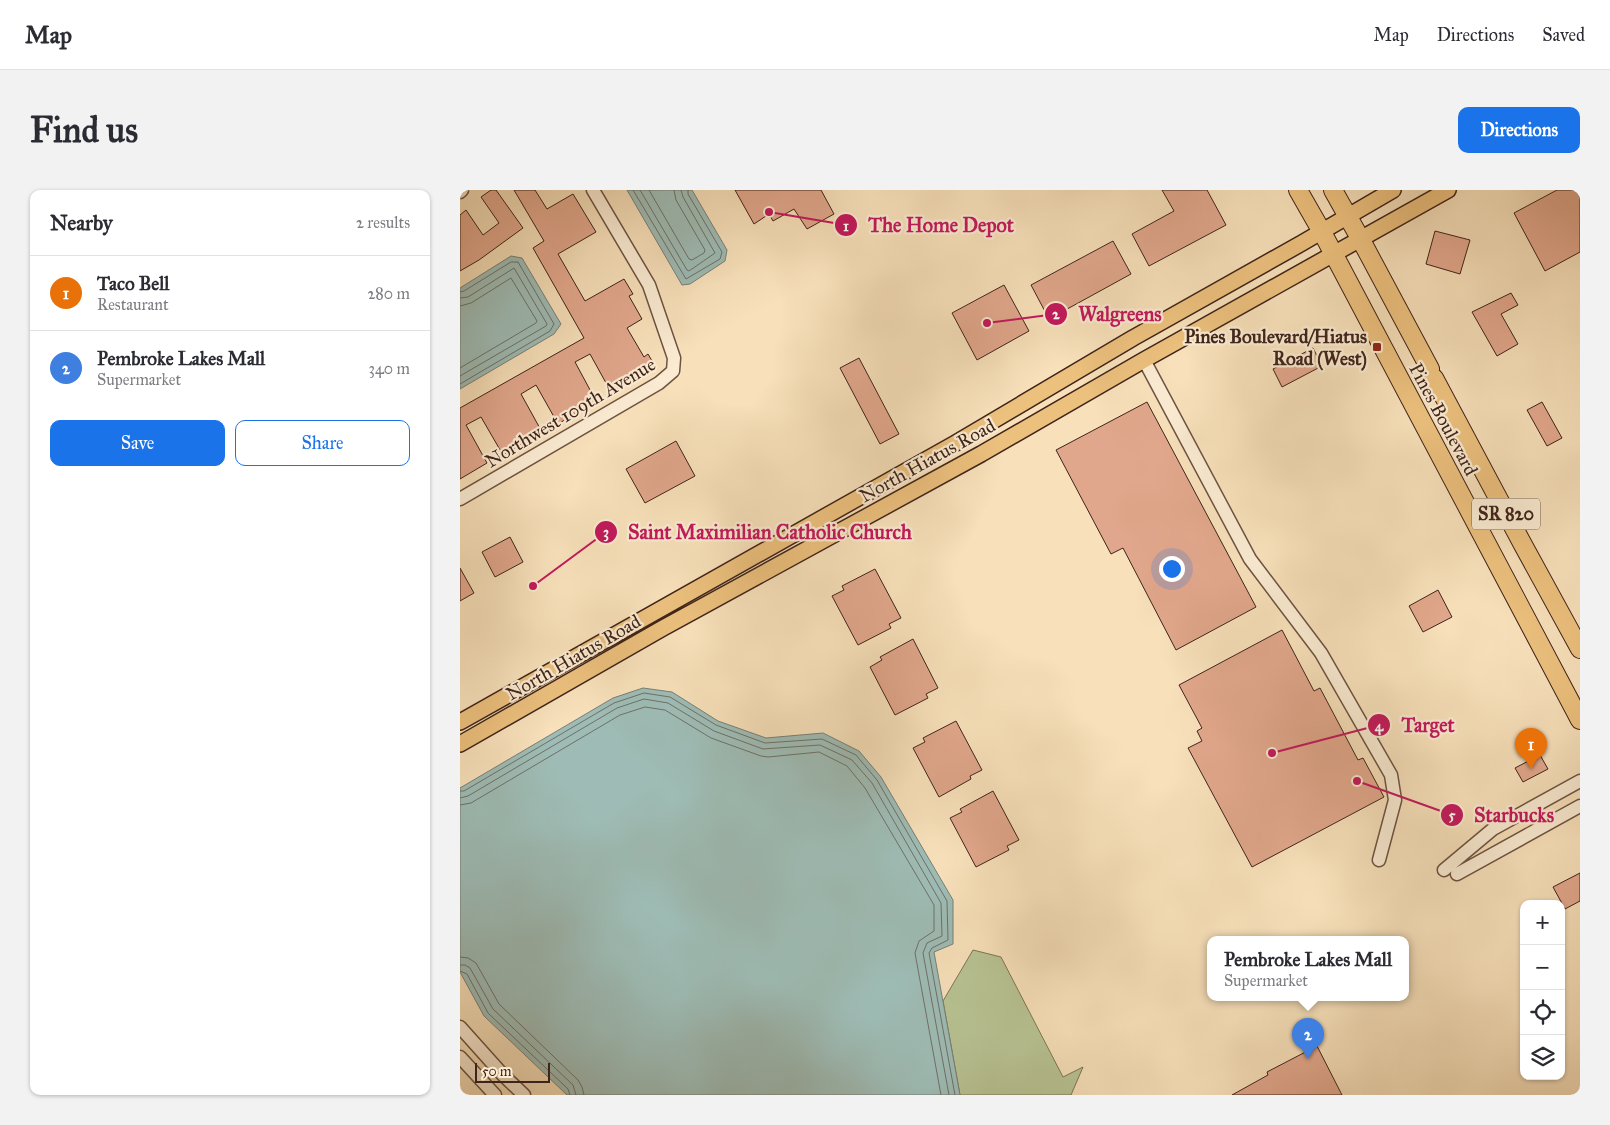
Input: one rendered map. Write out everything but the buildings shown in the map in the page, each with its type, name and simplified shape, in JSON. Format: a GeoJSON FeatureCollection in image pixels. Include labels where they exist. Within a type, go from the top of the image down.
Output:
{"type":"FeatureCollection","features":[{"type":"Feature","properties":{"kind":"highway","name":"Pines Boulevard"},"geometry":{"type":"LineString","coordinates":[[1298,190],[1580,720]]}},
{"type":"Feature","properties":{"kind":"highway","name":"Pines Boulevard"},"geometry":{"type":"LineString","coordinates":[[1333,190],[1580,649]]}},
{"type":"Feature","properties":{"kind":"main road","name":"North Hiatus Road"},"geometry":{"type":"LineString","coordinates":[[460,722],[954,444],[1133,338],[1393,190]]}},
{"type":"Feature","properties":{"kind":"main road","name":"North Hiatus Road"},"geometry":{"type":"LineString","coordinates":[[460,744],[663,628],[981,454],[1144,360],[1448,190]]}},
{"type":"Feature","properties":{"kind":"main road"},"geometry":{"type":"LineString","coordinates":[[522,709],[526,700],[600,656],[607,650],[613,635]]}},
{"type":"Feature","properties":{"kind":"street","name":"Northwest 109th Avenue"},"geometry":{"type":"LineString","coordinates":[[460,499],[659,383],[673,371],[674,358],[649,285],[593,190]]}},
{"type":"Feature","properties":{"kind":"street"},"geometry":{"type":"LineString","coordinates":[[1144,360],[1250,559],[1321,653],[1391,775],[1395,800],[1379,860]]}},
{"type":"Feature","properties":{"kind":"street"},"geometry":{"type":"LineString","coordinates":[[1580,781],[1493,829],[1451,872],[1580,806]]}},
{"type":"Feature","properties":{"kind":"street"},"geometry":{"type":"LineString","coordinates":[[460,1027],[503,1075],[524,1095]]}},
{"type":"Feature","properties":{"kind":"street"},"geometry":{"type":"LineString","coordinates":[[460,1057],[495,1095]]}},
{"type":"Feature","properties":{"kind":"green space"},"geometry":{"type":"Polygon","coordinates":[[[973,950],[1001,957],[1063,1077],[1083,1067],[1071,1095],[960,1095],[943,1001],[973,950]]]}},
{"type":"Feature","properties":{"kind":"water"},"geometry":{"type":"Polygon","coordinates":[[[627,190],[692,190],[727,250],[725,261],[690,284],[682,285],[627,190]]]}},
{"type":"Feature","properties":{"kind":"water"},"geometry":{"type":"Polygon","coordinates":[[[511,256],[522,258],[561,324],[554,334],[460,389],[460,288],[511,256]]]}},
{"type":"Feature","properties":{"kind":"water"},"geometry":{"type":"Polygon","coordinates":[[[643,688],[672,692],[718,721],[766,738],[823,733],[859,751],[881,777],[953,900],[953,944],[934,952],[960,1095],[567,1095],[484,1016],[460,972],[460,788],[613,698],[643,688]]]}},
{"type":"Feature","properties":{"kind":"place","name":"The Home Depot"},"geometry":{"type":"Point","coordinates":[769,212]}},
{"type":"Feature","properties":{"kind":"place","name":"Walgreens"},"geometry":{"type":"Point","coordinates":[987,323]}},
{"type":"Feature","properties":{"kind":"place","name":"Pines Boulevard/Hiatus Road (West)"},"geometry":{"type":"Point","coordinates":[1377,347]}},
{"type":"Feature","properties":{"kind":"place","name":"Saint Maximilian Catholic Church"},"geometry":{"type":"Point","coordinates":[533,586]}},
{"type":"Feature","properties":{"kind":"place","name":"Target"},"geometry":{"type":"Point","coordinates":[1272,753]}},
{"type":"Feature","properties":{"kind":"place","name":"Taco Bell"},"geometry":{"type":"Point","coordinates":[1531,769]}},
{"type":"Feature","properties":{"kind":"place","name":"Starbucks"},"geometry":{"type":"Point","coordinates":[1357,781]}},
{"type":"Feature","properties":{"kind":"place","name":"Pembroke Lakes Mall"},"geometry":{"type":"Point","coordinates":[1308,1059]}}]}
